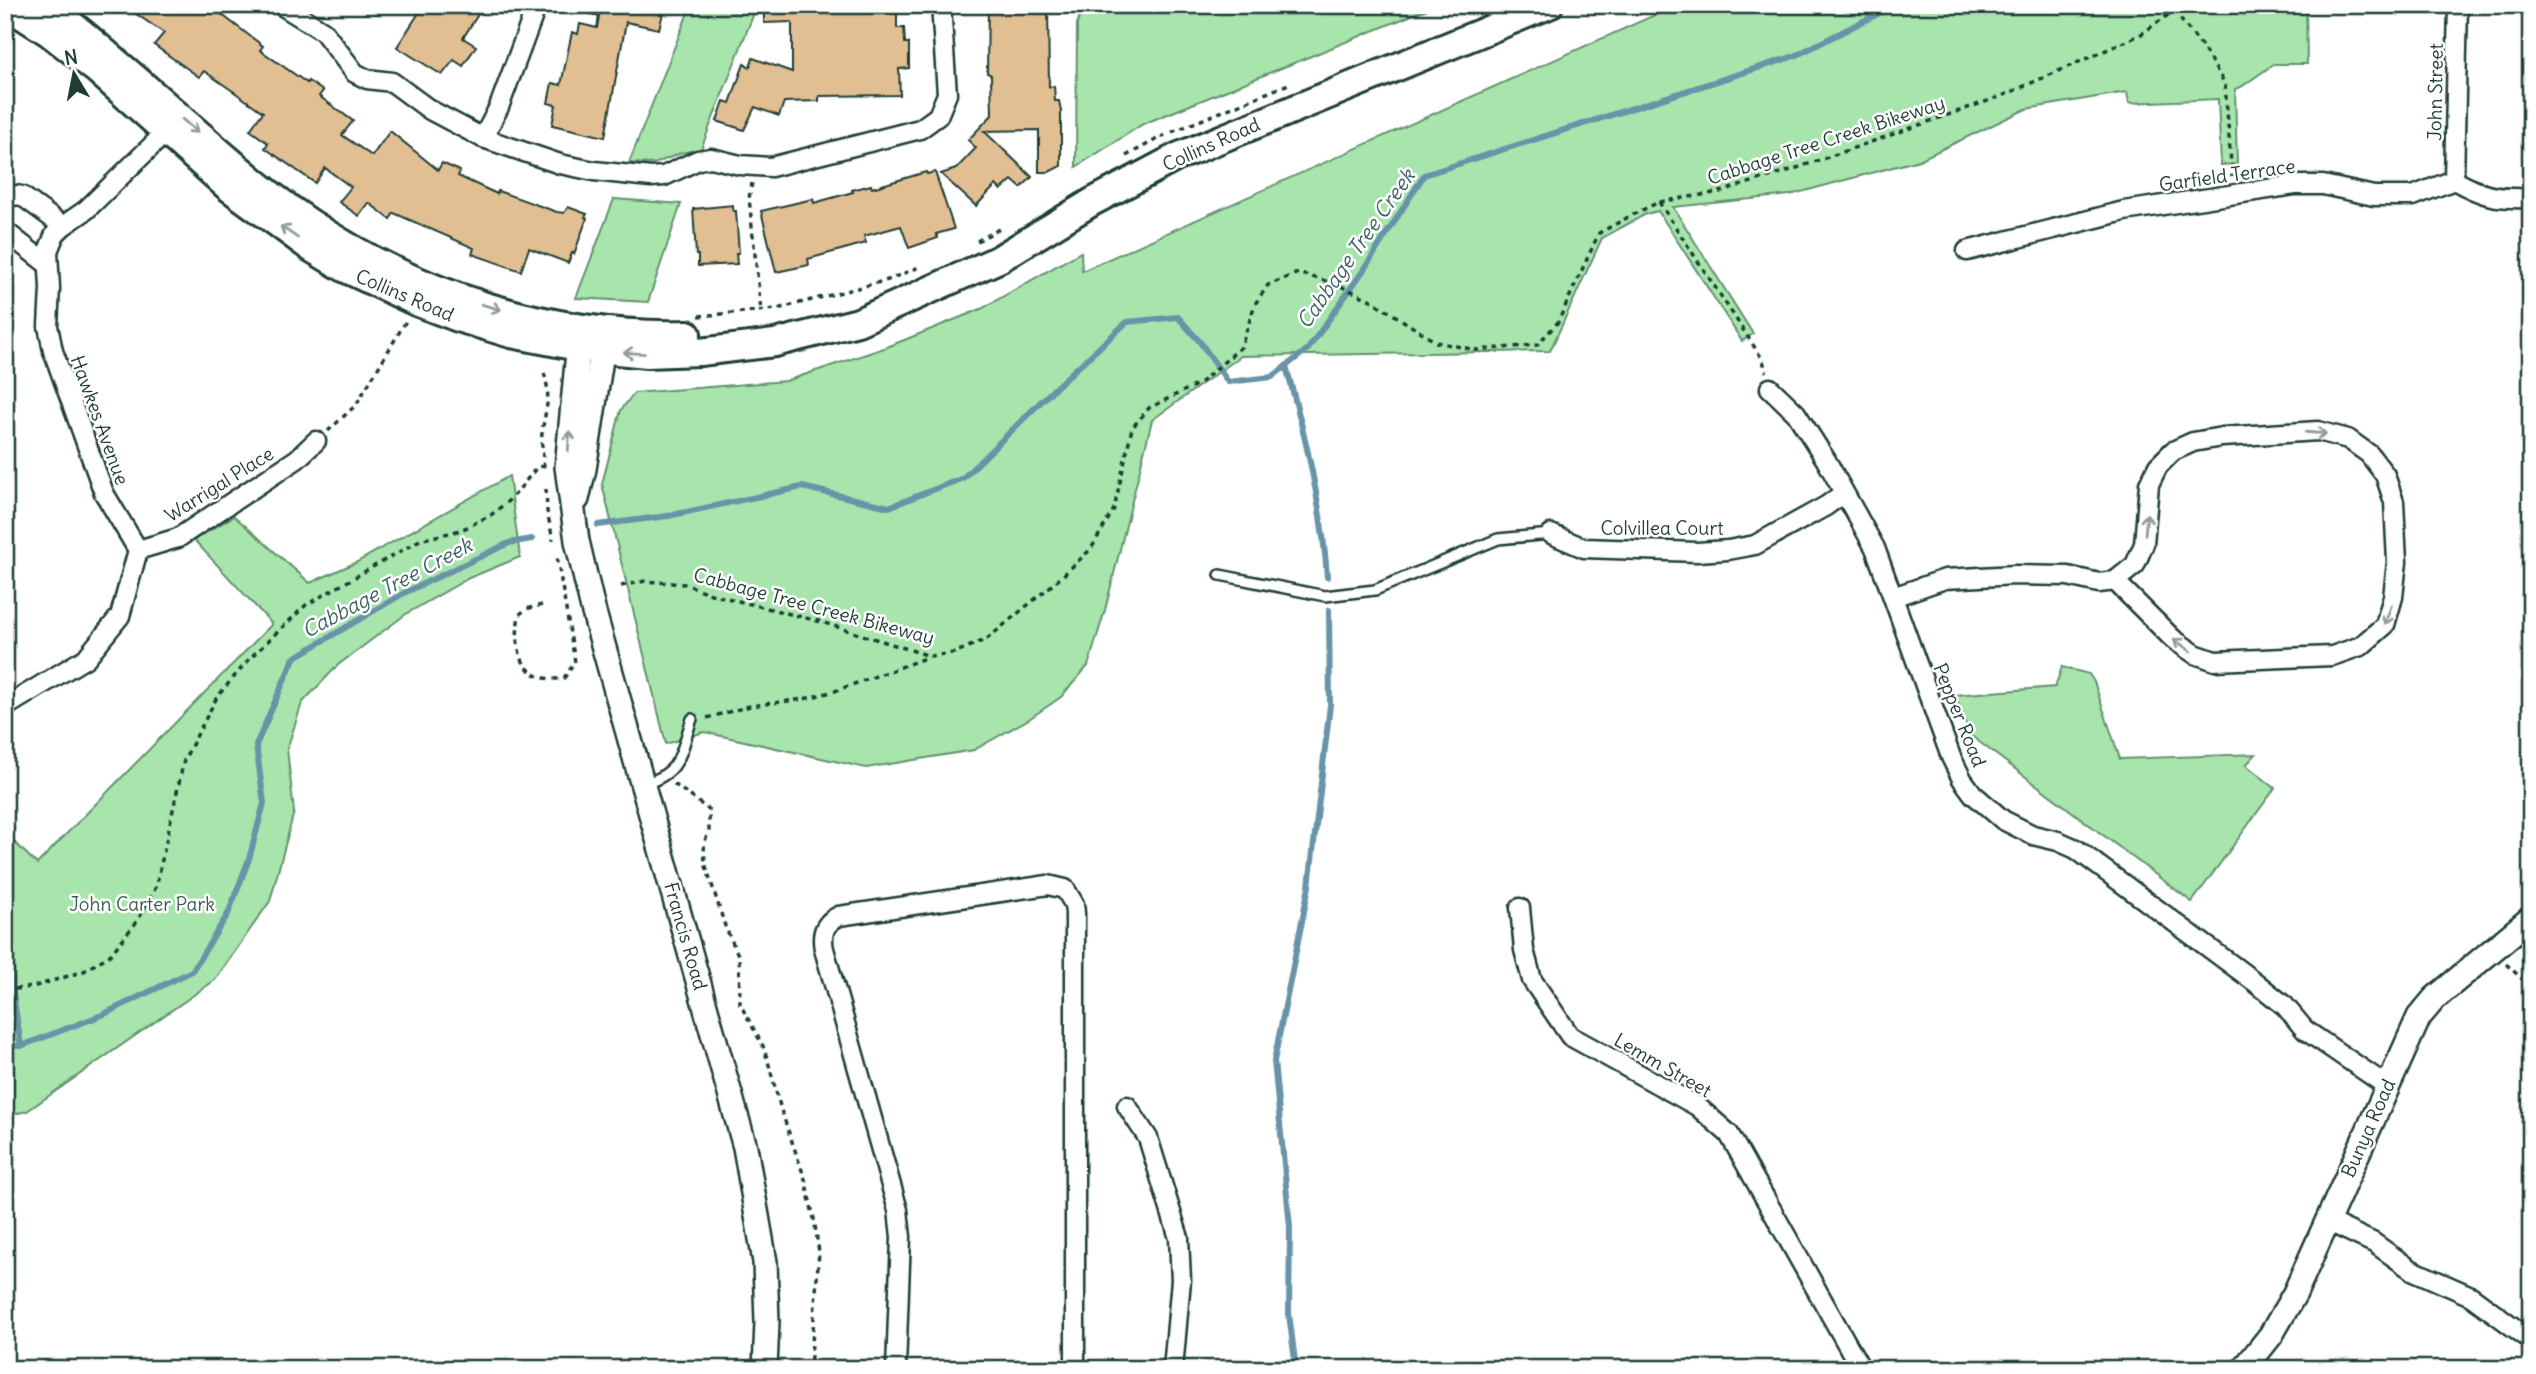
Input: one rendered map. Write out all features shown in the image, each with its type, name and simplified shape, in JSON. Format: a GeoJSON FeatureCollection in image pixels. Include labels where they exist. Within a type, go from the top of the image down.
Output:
{"type":"FeatureCollection","features":[{"type":"Feature","properties":{"kind":"main road","name":"Collins Road"},"geometry":{"type":"LineString","coordinates":[[6,5],[76,53],[228,187],[311,248],[346,269],[384,288],[461,319],[511,334],[592,339],[737,332],[885,308],[999,259],[1116,188],[1179,156],[1549,5]]}},
{"type":"Feature","properties":{"kind":"main road","name":"Collins Road"},"geometry":{"type":"LineString","coordinates":[[43,5],[90,39],[256,183],[351,248],[389,269],[453,296],[592,339]]}},
{"type":"Feature","properties":{"kind":"street"},"geometry":{"type":"LineString","coordinates":[[281,5],[323,31],[355,74],[368,79],[392,82],[430,110],[483,138],[560,164],[628,176],[664,176],[698,160],[711,158],[753,167],[771,167],[920,129],[931,122],[944,106],[947,94],[941,5]]}},
{"type":"Feature","properties":{"kind":"street"},"geometry":{"type":"LineString","coordinates":[[483,138],[499,107],[537,5]]}},
{"type":"Feature","properties":{"kind":"street","name":"John Street"},"geometry":{"type":"LineString","coordinates":[[2454,180],[2458,5]]}},
{"type":"Feature","properties":{"kind":"street","name":"Hawkes Avenue"},"geometry":{"type":"LineString","coordinates":[[138,550],[104,493],[53,351],[48,326],[50,288],[47,264],[51,243],[63,226],[86,210],[167,131]]}},
{"type":"Feature","properties":{"kind":"street"},"geometry":{"type":"LineString","coordinates":[[2454,180],[2497,199],[2531,198]]}},
{"type":"Feature","properties":{"kind":"street","name":"Garfield Terrace"},"geometry":{"type":"LineString","coordinates":[[1967,251],[2123,211],[2233,194],[2295,185],[2323,185],[2374,196],[2413,196],[2454,180]]}},
{"type":"Feature","properties":{"kind":"street"},"geometry":{"type":"LineString","coordinates":[[5,199],[22,196],[63,226]]}},
{"type":"Feature","properties":{"kind":"street"},"geometry":{"type":"LineString","coordinates":[[5,231],[47,264]]}},
{"type":"Feature","properties":{"kind":"street","name":"Francis Road"},"geometry":{"type":"LineString","coordinates":[[592,339],[584,468],[574,509],[582,566],[745,1147],[765,1262],[765,1369]]}},
{"type":"Feature","properties":{"kind":"street","name":"Pepper Road"},"geometry":{"type":"LineString","coordinates":[[1770,388],[1796,413],[1875,548],[1951,757],[1973,794],[2003,820],[2076,849],[2255,982],[2285,1006],[2305,1030],[2386,1086]]}},
{"type":"Feature","properties":{"kind":"street"},"geometry":{"type":"LineString","coordinates":[[1893,597],[1945,579],[2015,575],[2068,576],[2099,583],[2115,581],[2135,565],[2144,544],[2149,484],[2158,466],[2173,452],[2193,442],[2222,437],[2318,431],[2348,439],[2369,454],[2385,475],[2394,502],[2397,562],[2393,597],[2385,625],[2361,646],[2332,656],[2215,661],[2195,654],[2173,639],[2115,581]]}},
{"type":"Feature","properties":{"kind":"street","name":"Warrigal Place"},"geometry":{"type":"LineString","coordinates":[[138,550],[177,537],[297,459],[316,441]]}},
{"type":"Feature","properties":{"kind":"street","name":"Colvillea Court"},"geometry":{"type":"LineString","coordinates":[[1551,534],[1584,548],[1697,552],[1728,550],[1755,545],[1826,506],[1844,493]]}},
{"type":"Feature","properties":{"kind":"street"},"geometry":{"type":"LineString","coordinates":[[5,707],[86,658],[120,616],[138,550]]}},
{"type":"Feature","properties":{"kind":"street"},"geometry":{"type":"LineString","coordinates":[[896,1369],[901,1237],[898,1210],[824,949],[824,932],[831,920],[839,916],[1048,885],[1065,889],[1074,904],[1075,913],[1075,1369]]}},
{"type":"Feature","properties":{"kind":"street","name":"Lemm Street"},"geometry":{"type":"LineString","coordinates":[[1520,908],[1524,950],[1532,980],[1570,1036],[1697,1106],[1729,1135],[1861,1369]]}},
{"type":"Feature","properties":{"kind":"street","name":"Bunya Road"},"geometry":{"type":"LineString","coordinates":[[2244,1369],[2271,1335],[2295,1293],[2419,1017],[2435,998],[2531,918]]}},
{"type":"Feature","properties":{"kind":"street"},"geometry":{"type":"LineString","coordinates":[[1127,1106],[1148,1138],[1179,1238],[1181,1280],[1173,1369]]}},
{"type":"Feature","properties":{"kind":"street"},"geometry":{"type":"LineString","coordinates":[[2327,1221],[2348,1228],[2412,1270],[2471,1296],[2531,1340]]}},
{"type":"Feature","properties":{"kind":"lane"},"geometry":{"type":"LineString","coordinates":[[1220,575],[1325,596],[1375,590],[1498,539],[1551,534]]}},
{"type":"Feature","properties":{"kind":"lane"},"geometry":{"type":"LineString","coordinates":[[643,785],[669,774],[676,765],[692,719]]}},
{"type":"Feature","properties":{"kind":"path","name":"Cabbage Tree Creek Bikeway"},"geometry":{"type":"LineString","coordinates":[[621,586],[645,581],[685,584],[711,594],[818,621],[930,656],[954,653],[987,639],[1058,580],[1091,548],[1114,509],[1132,428],[1149,408],[1200,383],[1241,347],[1255,304],[1268,285],[1298,272],[1336,284],[1371,300],[1436,342],[1476,349],[1537,345],[1558,322],[1599,233],[1659,202],[1720,192],[2002,96],[2140,35],[2182,5]]}},
{"type":"Feature","properties":{"kind":"path"},"geometry":{"type":"LineString","coordinates":[[2174,11],[2203,48],[2225,84],[2233,194]]}},
{"type":"Feature","properties":{"kind":"path"},"geometry":{"type":"LineString","coordinates":[[753,167],[749,198],[761,312]]}},
{"type":"Feature","properties":{"kind":"path"},"geometry":{"type":"LineString","coordinates":[[1659,202],[1763,360],[1770,388]]}},
{"type":"Feature","properties":{"kind":"path"},"geometry":{"type":"LineString","coordinates":[[972,244],[1009,224]]}},
{"type":"Feature","properties":{"kind":"path"},"geometry":{"type":"LineString","coordinates":[[687,316],[761,312],[888,279],[924,265]]}},
{"type":"Feature","properties":{"kind":"path"},"geometry":{"type":"LineString","coordinates":[[316,441],[356,405],[406,320]]}},
{"type":"Feature","properties":{"kind":"path"},"geometry":{"type":"LineString","coordinates":[[544,373],[549,388],[549,404],[542,435],[545,475]]}},
{"type":"Feature","properties":{"kind":"path"},"geometry":{"type":"LineString","coordinates":[[5,990],[33,988],[84,971],[110,955],[138,920],[156,887],[184,760],[217,697],[250,658],[306,605],[420,540],[461,530],[491,515],[513,497],[537,467],[544,466]]}},
{"type":"Feature","properties":{"kind":"path"},"geometry":{"type":"LineString","coordinates":[[542,605],[526,609],[519,615],[519,650],[523,663],[532,673],[549,680],[564,678],[575,662],[574,650],[547,511],[546,483]]}},
{"type":"Feature","properties":{"kind":"path"},"geometry":{"type":"LineString","coordinates":[[692,719],[835,691],[930,656]]}},
{"type":"Feature","properties":{"kind":"path"},"geometry":{"type":"LineString","coordinates":[[669,780],[709,810],[709,831],[704,844],[705,863],[738,957],[740,1004],[763,1045],[781,1110],[805,1179],[818,1252],[810,1369]]}},
{"type":"Feature","properties":{"kind":"path"},"geometry":{"type":"LineString","coordinates":[[2502,961],[2531,986]]}},
{"type":"Feature","properties":{"kind":"green space"},"geometry":{"type":"Polygon","coordinates":[[[691,5],[757,5],[701,149],[681,153],[654,164],[629,163],[691,5]]]}},
{"type":"Feature","properties":{"kind":"green space"},"geometry":{"type":"Polygon","coordinates":[[[1084,5],[1437,5],[1143,124],[1076,167],[1077,24],[1084,5]]]}},
{"type":"Feature","properties":{"kind":"green space"},"geometry":{"type":"Polygon","coordinates":[[[1677,5],[2306,5],[2307,64],[2274,64],[2235,89],[2237,164],[2221,165],[2218,99],[2129,103],[2127,92],[2026,109],[1919,160],[1790,195],[1673,207],[1753,334],[1742,341],[1658,211],[1646,214],[1602,238],[1550,351],[1241,356],[1152,420],[1105,610],[1088,666],[1061,697],[1029,719],[974,750],[866,768],[704,732],[666,744],[602,484],[621,410],[634,393],[786,381],[887,347],[981,309],[1081,252],[1082,271],[1677,5]]]}},
{"type":"Feature","properties":{"kind":"green space"},"geometry":{"type":"Polygon","coordinates":[[[614,199],[681,204],[648,302],[576,298],[614,199]]]}},
{"type":"Feature","properties":{"kind":"green space","name":"John Carter Park"},"geometry":{"type":"Polygon","coordinates":[[[509,476],[520,557],[469,578],[406,614],[338,665],[302,703],[287,749],[294,812],[270,901],[215,980],[27,1111],[5,1116],[5,833],[37,864],[272,624],[194,540],[234,516],[310,583],[357,562],[509,476]]]}},
{"type":"Feature","properties":{"kind":"green space"},"geometry":{"type":"Polygon","coordinates":[[[2062,667],[2089,674],[2120,759],[2256,754],[2246,765],[2275,788],[2192,902],[1970,735],[1955,695],[2055,687],[2062,667]]]}},
{"type":"Feature","properties":{"kind":"building"},"geometry":{"type":"Polygon","coordinates":[[[123,5],[202,5],[214,14],[217,11],[263,46],[260,50],[323,91],[319,96],[353,121],[342,135],[372,156],[390,131],[438,170],[442,163],[460,171],[458,176],[497,194],[498,191],[557,212],[564,213],[568,207],[587,214],[574,254],[572,253],[568,263],[529,248],[521,271],[472,254],[474,248],[394,213],[390,219],[369,203],[359,216],[339,202],[351,187],[325,168],[315,183],[265,148],[268,143],[250,130],[263,112],[204,71],[199,77],[154,45],[164,33],[123,5]]]}},
{"type":"Feature","properties":{"kind":"building"},"geometry":{"type":"Polygon","coordinates":[[[424,5],[484,5],[463,38],[476,46],[463,66],[454,60],[442,75],[397,47],[424,5]]]}},
{"type":"Feature","properties":{"kind":"building"},"geometry":{"type":"Polygon","coordinates":[[[583,5],[665,5],[659,29],[626,22],[605,137],[552,125],[556,105],[548,103],[552,83],[561,85],[572,32],[578,34],[580,24],[597,28],[599,16],[582,12],[583,5]]]}},
{"type":"Feature","properties":{"kind":"building"},"geometry":{"type":"Polygon","coordinates":[[[764,5],[897,5],[897,28],[904,28],[905,43],[909,43],[909,68],[899,69],[900,95],[819,96],[819,101],[784,102],[779,116],[755,107],[744,130],[717,121],[724,101],[730,103],[744,64],[750,67],[753,58],[792,72],[792,22],[764,23],[764,5]]]}},
{"type":"Feature","properties":{"kind":"building"},"geometry":{"type":"Polygon","coordinates":[[[988,5],[1048,5],[1049,87],[1054,86],[1055,101],[1059,101],[1061,111],[1061,166],[1049,172],[1039,172],[1039,130],[984,131],[1032,177],[1021,188],[1012,180],[1001,190],[996,185],[976,206],[941,174],[956,169],[976,148],[968,140],[992,115],[991,75],[987,73],[988,5]]]}},
{"type":"Feature","properties":{"kind":"building"},"geometry":{"type":"Polygon","coordinates":[[[926,172],[935,172],[954,229],[936,234],[938,238],[909,248],[901,226],[864,236],[866,243],[808,259],[809,265],[776,272],[761,211],[813,199],[814,203],[853,192],[852,190],[871,185],[872,188],[926,172]]]}},
{"type":"Feature","properties":{"kind":"building"},"geometry":{"type":"Polygon","coordinates":[[[733,205],[733,211],[736,211],[739,253],[736,253],[737,264],[698,266],[693,209],[733,205]]]}},
{"type":"Feature","properties":{"kind":"waterway","name":"Cabbage Tree Creek"},"geometry":{"type":"LineString","coordinates":[[598,525],[668,516],[802,487],[889,507],[963,478],[1127,322],[1178,317],[1200,342],[1228,382],[1272,377],[1308,349],[1363,271],[1424,175],[1795,56],[1895,5]]}},
{"type":"Feature","properties":{"kind":"waterway"},"geometry":{"type":"LineString","coordinates":[[1286,366],[1312,470],[1327,577]]}},
{"type":"Feature","properties":{"kind":"waterway","name":"Cabbage Tree Creek"},"geometry":{"type":"LineString","coordinates":[[5,1045],[21,1046],[102,1015],[192,971],[228,914],[249,859],[264,803],[256,745],[294,658],[404,593],[509,543],[532,539]]}},
{"type":"Feature","properties":{"kind":"waterway"},"geometry":{"type":"LineString","coordinates":[[1296,1369],[1289,1314],[1290,1227],[1274,1061],[1309,886],[1330,705],[1329,610]]}},
{"type":"Feature","properties":{"kind":"waterway"},"geometry":{"type":"LineString","coordinates":[[5,941],[21,1046]]}}]}
